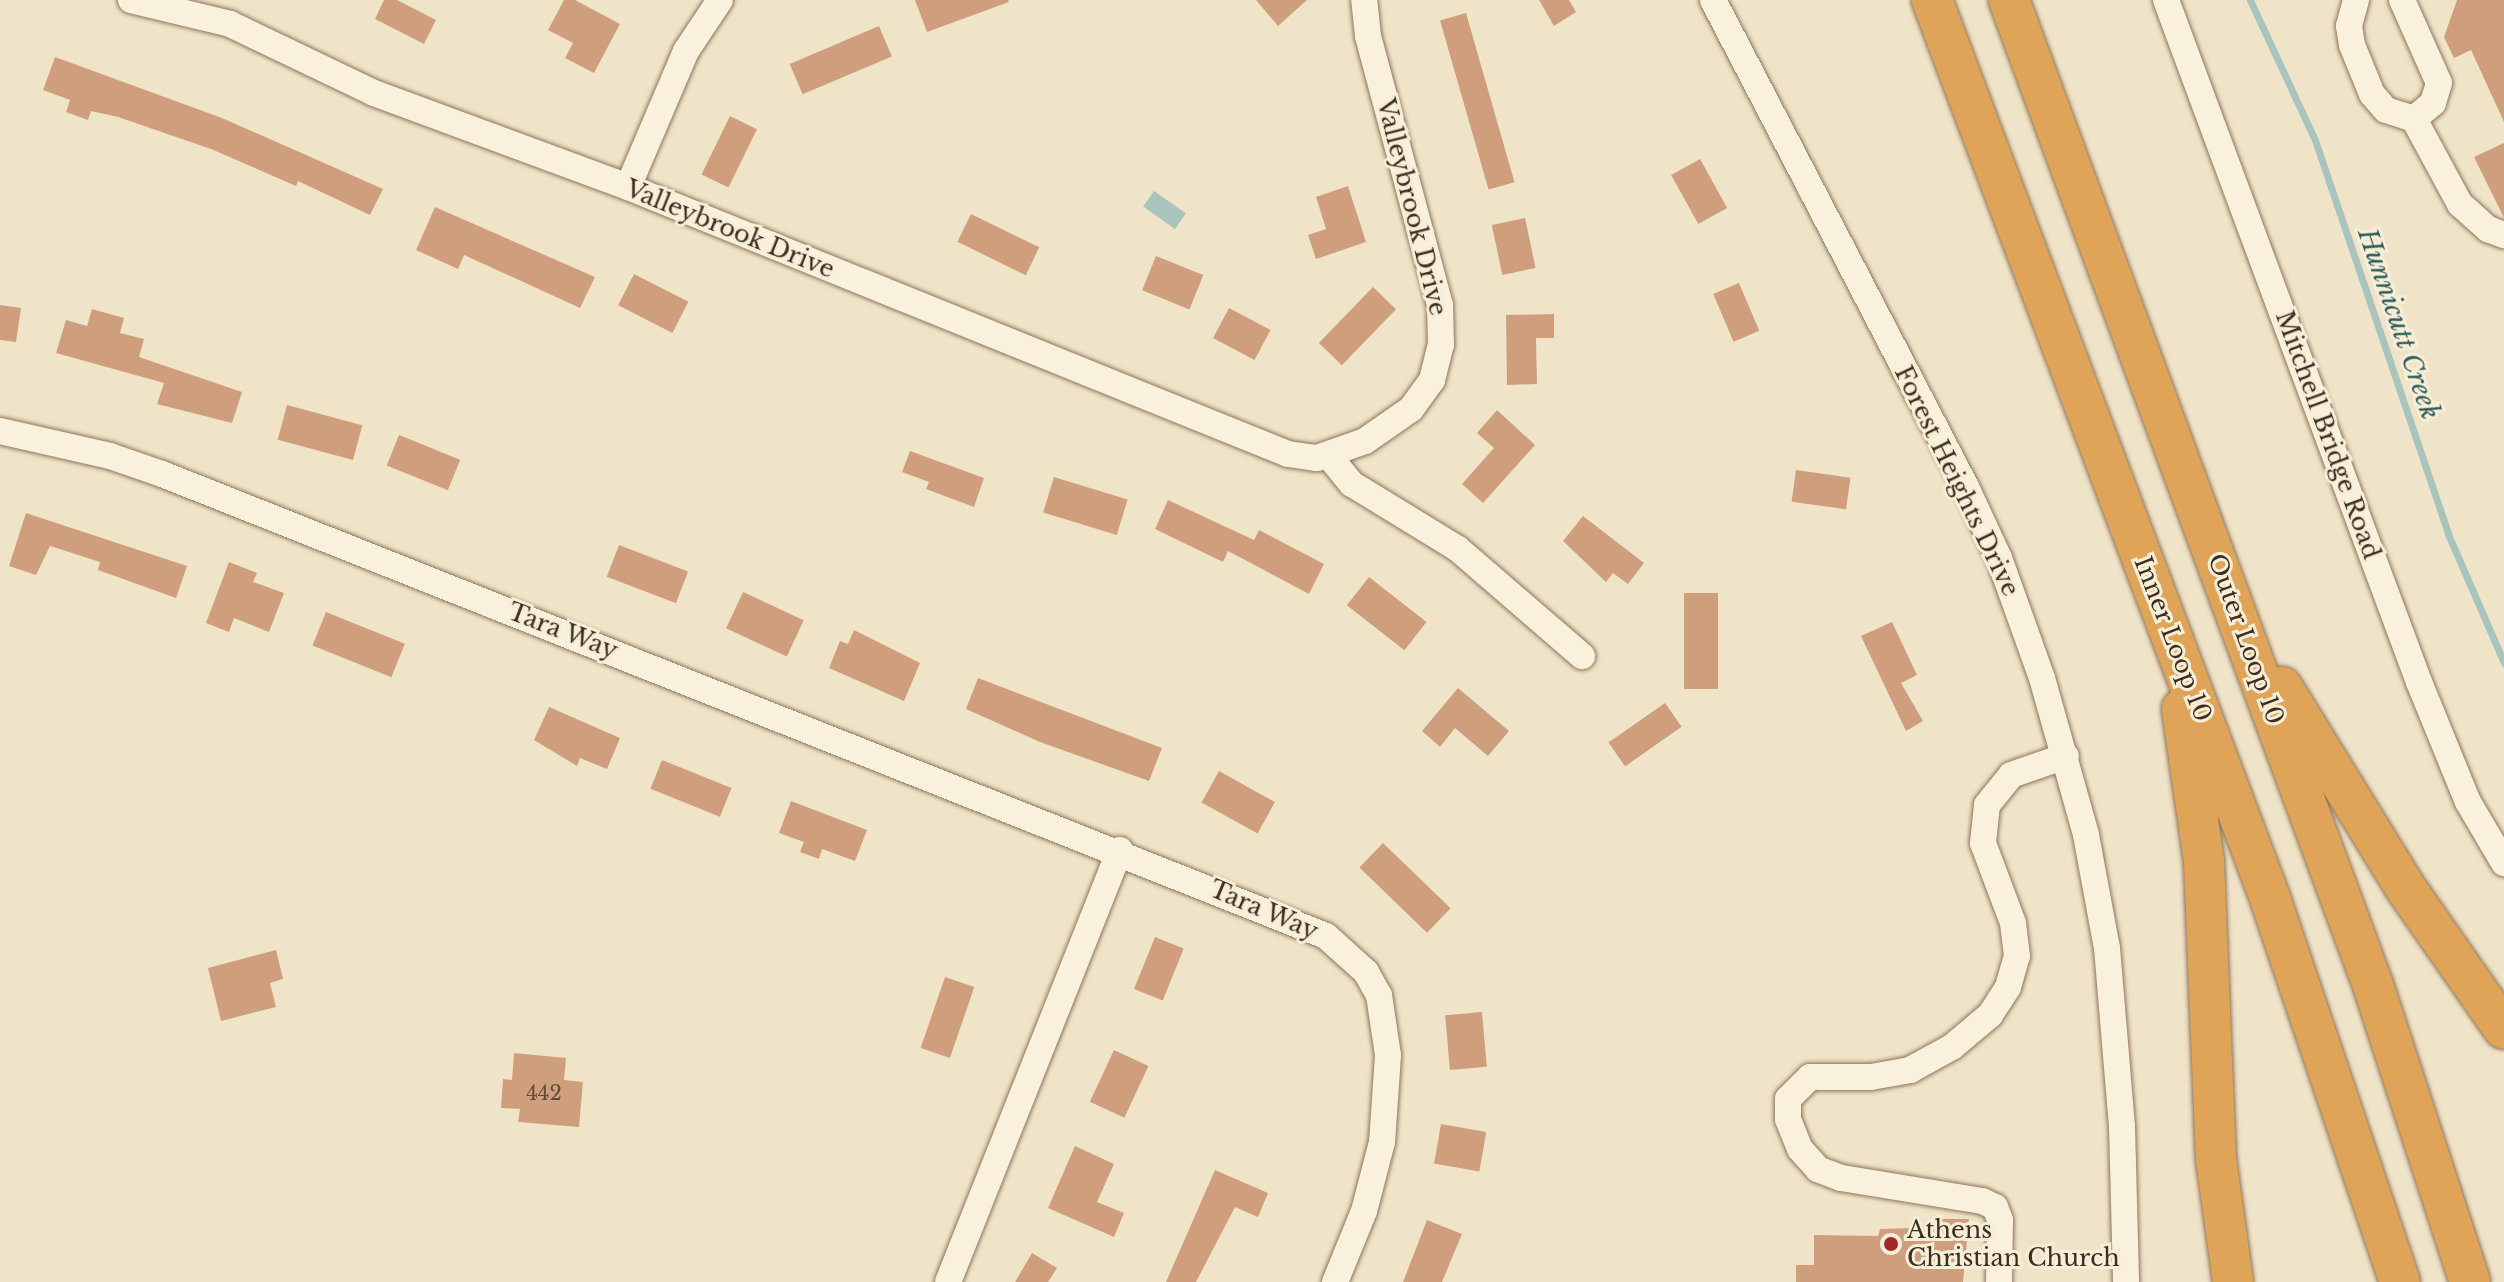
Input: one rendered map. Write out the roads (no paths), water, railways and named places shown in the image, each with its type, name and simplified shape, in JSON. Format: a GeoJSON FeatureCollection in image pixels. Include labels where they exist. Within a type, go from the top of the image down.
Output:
{"type":"FeatureCollection","features":[{"type":"Feature","properties":{"kind":"highway","name":"Inner Loop 10"},"geometry":{"type":"LineString","coordinates":[[1932,0],[2172,634],[2328,1059],[2400,1282]]}},
{"type":"Feature","properties":{"kind":"highway","name":"Outer Loop 10"},"geometry":{"type":"LineString","coordinates":[[2009,0],[2418,1112],[2470,1282]]}},
{"type":"Feature","properties":{"kind":"highway"},"geometry":{"type":"LineString","coordinates":[[2237,615],[2407,890],[2504,1029]]}},
{"type":"Feature","properties":{"kind":"highway"},"geometry":{"type":"LineString","coordinates":[[2172,634],[2204,862],[2216,1159],[2233,1282]]}},
{"type":"Feature","properties":{"kind":"street","name":"Valleybrook Drive"},"geometry":{"type":"LineString","coordinates":[[131,0],[230,24],[374,93],[628,187],[1288,454],[1329,456],[1385,429],[1411,409],[1438,365],[1442,327],[1368,36],[1364,0]]}},
{"type":"Feature","properties":{"kind":"street"},"geometry":{"type":"LineString","coordinates":[[628,187],[686,51],[720,0]]}},
{"type":"Feature","properties":{"kind":"street","name":"Forest Heights Drive"},"geometry":{"type":"LineString","coordinates":[[1713,0],[1992,544],[2066,756],[2097,882],[2114,1009],[2126,1282]]}},
{"type":"Feature","properties":{"kind":"street","name":"Mitchell Bridge Road"},"geometry":{"type":"LineString","coordinates":[[2166,0],[2419,682],[2468,802],[2504,863]]}},
{"type":"Feature","properties":{"kind":"street"},"geometry":{"type":"LineString","coordinates":[[2356,0],[2349,26],[2352,45],[2372,94],[2386,110],[2414,119],[2460,204],[2488,229],[2504,235]]}},
{"type":"Feature","properties":{"kind":"street"},"geometry":{"type":"LineString","coordinates":[[2402,0],[2439,83],[2433,103],[2414,119]]}},
{"type":"Feature","properties":{"kind":"street","name":"Tara Way"},"geometry":{"type":"LineString","coordinates":[[0,431],[110,456],[162,474],[1120,850],[1326,936],[1358,962],[1379,995],[1388,1055],[1382,1142],[1364,1211],[1335,1282]]}},
{"type":"Feature","properties":{"kind":"street"},"geometry":{"type":"LineString","coordinates":[[1329,456],[1352,484],[1458,549],[1582,656]]}},
{"type":"Feature","properties":{"kind":"street"},"geometry":{"type":"LineString","coordinates":[[1999,1282],[2000,1220],[1995,1207],[1982,1201],[1841,1178],[1818,1169],[1800,1149],[1788,1119],[1788,1099],[1810,1077],[1885,1076],[1910,1070],[1952,1047],[1990,1015],[2008,987],[2017,956],[2013,923],[1983,843],[1987,805],[2011,775],[2066,756]]}},
{"type":"Feature","properties":{"kind":"street"},"geometry":{"type":"LineString","coordinates":[[948,1282],[1120,850]]}},
{"type":"Feature","properties":{"kind":"water"},"geometry":{"type":"Polygon","coordinates":[[[1154,191],[1186,213],[1175,229],[1143,207],[1154,191]]]}},
{"type":"Feature","properties":{"kind":"waterway","name":"Hunnicutt Creek"},"geometry":{"type":"LineString","coordinates":[[2250,0],[2315,140],[2448,534],[2504,663]]}},
{"type":"Feature","properties":{"kind":"place","name":"Athens Christian Church"},"geometry":{"type":"Point","coordinates":[1891,1244]}}]}
